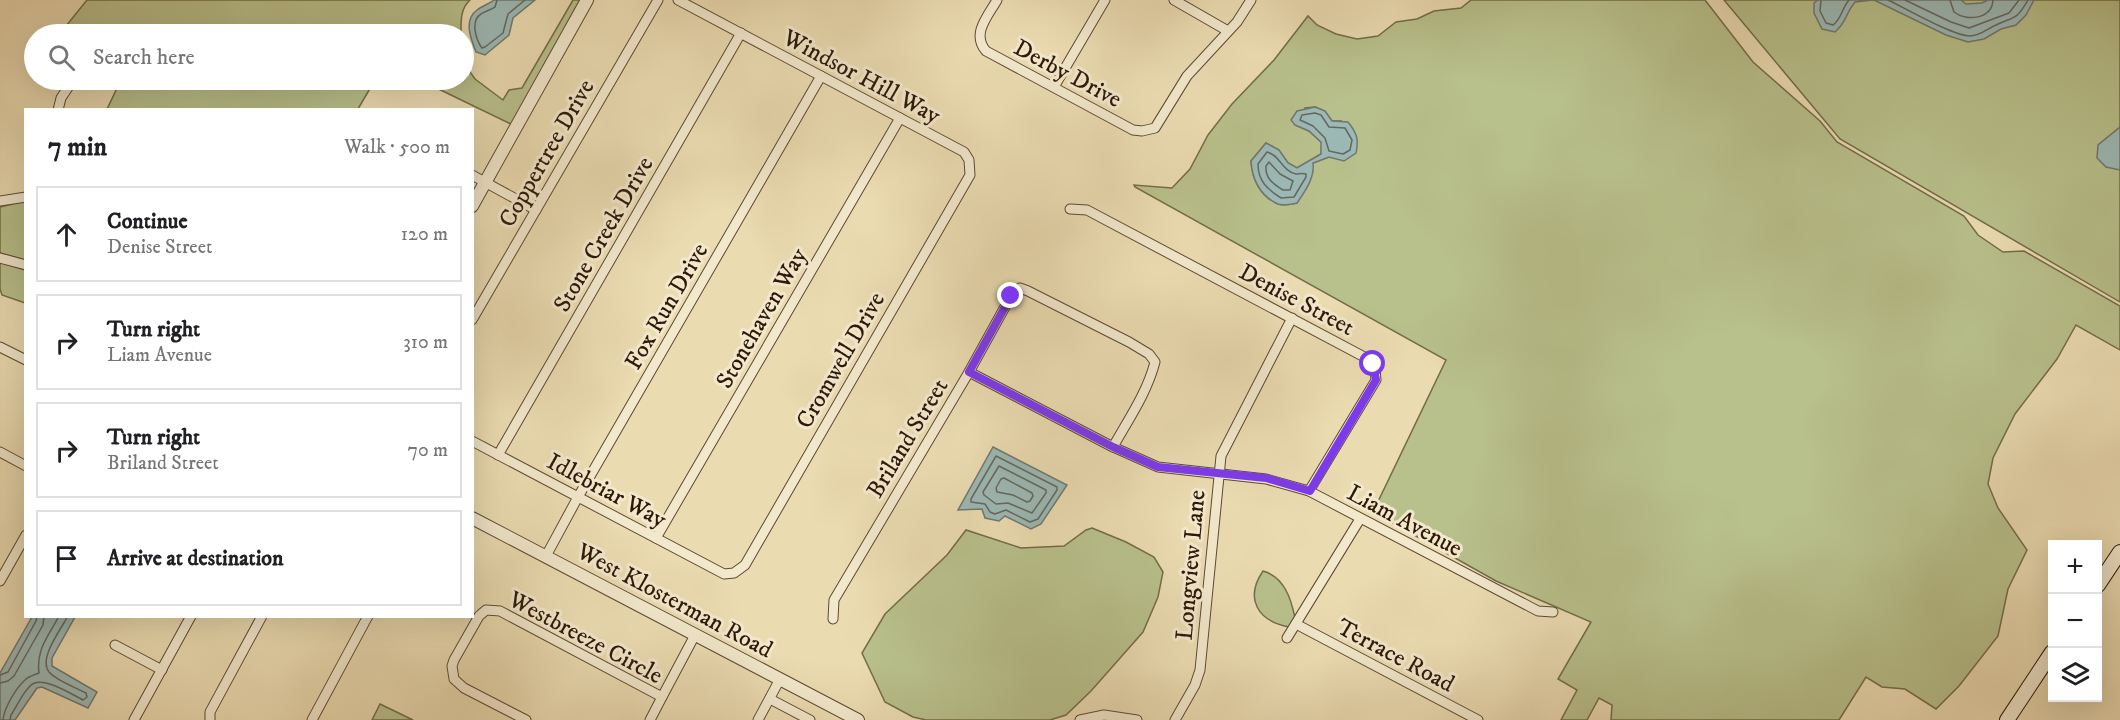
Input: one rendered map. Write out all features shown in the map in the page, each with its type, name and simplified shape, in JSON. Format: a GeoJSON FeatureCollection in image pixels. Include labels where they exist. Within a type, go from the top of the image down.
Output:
{"type":"FeatureCollection","features":[{"type":"Feature","properties":{"kind":"main road"},"geometry":{"type":"LineString","coordinates":[[2102,578],[2120,552]]}},
{"type":"Feature","properties":{"kind":"main road"},"geometry":{"type":"LineString","coordinates":[[2007,720],[2048,658]]}},
{"type":"Feature","properties":{"kind":"street"},"geometry":{"type":"LineString","coordinates":[[474,203],[587,0]]}},
{"type":"Feature","properties":{"kind":"street","name":"Windsor Hill Way"},"geometry":{"type":"LineString","coordinates":[[678,0],[964,152]]}},
{"type":"Feature","properties":{"kind":"street","name":"Derby Drive"},"geometry":{"type":"LineString","coordinates":[[997,0],[980,29],[980,41],[986,51],[1133,130],[1146,131],[1155,128],[1187,76],[1228,31]]}},
{"type":"Feature","properties":{"kind":"street"},"geometry":{"type":"LineString","coordinates":[[1054,87],[1105,0]]}},
{"type":"Feature","properties":{"kind":"street"},"geometry":{"type":"LineString","coordinates":[[1174,0],[1228,31],[1241,17],[1251,0]]}},
{"type":"Feature","properties":{"kind":"street","name":"Coppertree Drive"},"geometry":{"type":"LineString","coordinates":[[474,317],[656,2]]}},
{"type":"Feature","properties":{"kind":"street","name":"Stone Creek Drive"},"geometry":{"type":"LineString","coordinates":[[498,455],[741,33]]}},
{"type":"Feature","properties":{"kind":"street","name":"Fox Run Drive"},"geometry":{"type":"LineString","coordinates":[[546,556],[821,76]]}},
{"type":"Feature","properties":{"kind":"street"},"geometry":{"type":"LineString","coordinates":[[58,108],[66,90]]}},
{"type":"Feature","properties":{"kind":"street","name":"Stonehaven Way"},"geometry":{"type":"LineString","coordinates":[[656,538],[900,118]]}},
{"type":"Feature","properties":{"kind":"street","name":"Cromwell Drive"},"geometry":{"type":"LineString","coordinates":[[724,574],[734,573],[745,564],[964,185],[971,170],[964,152]]}},
{"type":"Feature","properties":{"kind":"street"},"geometry":{"type":"LineString","coordinates":[[474,176],[536,210]]}},
{"type":"Feature","properties":{"kind":"street"},"geometry":{"type":"LineString","coordinates":[[0,201],[24,197]]}},
{"type":"Feature","properties":{"kind":"street","name":"Denise Street"},"geometry":{"type":"LineString","coordinates":[[1070,209],[1087,210],[1367,358],[1373,364],[1377,375],[1376,380],[1310,491]]}},
{"type":"Feature","properties":{"kind":"street"},"geometry":{"type":"LineString","coordinates":[[0,258],[24,264]]}},
{"type":"Feature","properties":{"kind":"street","name":"Briland Street"},"geometry":{"type":"LineString","coordinates":[[833,619],[834,600],[969,372],[1011,296],[1020,288],[1128,342],[1149,354],[1155,363],[1139,402],[1113,447]]}},
{"type":"Feature","properties":{"kind":"street","name":"Longview Lane"},"geometry":{"type":"LineString","coordinates":[[1175,720],[1195,685],[1200,670],[1218,474],[1224,448],[1292,318]]}},
{"type":"Feature","properties":{"kind":"street"},"geometry":{"type":"LineString","coordinates":[[0,347],[24,359]]}},
{"type":"Feature","properties":{"kind":"street","name":"Liam Avenue"},"geometry":{"type":"LineString","coordinates":[[969,372],[1113,447],[1158,467],[1266,478],[1310,491],[1538,611],[1553,612]]}},
{"type":"Feature","properties":{"kind":"street","name":"Idlebriar Way"},"geometry":{"type":"LineString","coordinates":[[474,442],[724,574]]}},
{"type":"Feature","properties":{"kind":"street"},"geometry":{"type":"LineString","coordinates":[[0,452],[24,465]]}},
{"type":"Feature","properties":{"kind":"street","name":"West Klosterman Road"},"geometry":{"type":"LineString","coordinates":[[474,519],[858,720]]}},
{"type":"Feature","properties":{"kind":"street"},"geometry":{"type":"LineString","coordinates":[[1287,638],[1360,519]]}},
{"type":"Feature","properties":{"kind":"street"},"geometry":{"type":"LineString","coordinates":[[0,581],[24,539]]}},
{"type":"Feature","properties":{"kind":"street","name":"Westbreeze Circle"},"geometry":{"type":"LineString","coordinates":[[526,720],[464,688],[454,679],[452,666],[454,660],[479,616],[486,610],[500,611],[662,698],[650,720]]}},
{"type":"Feature","properties":{"kind":"street"},"geometry":{"type":"LineString","coordinates":[[134,720],[190,618]]}},
{"type":"Feature","properties":{"kind":"street"},"geometry":{"type":"LineString","coordinates":[[210,720],[210,712],[261,618]]}},
{"type":"Feature","properties":{"kind":"street"},"geometry":{"type":"LineString","coordinates":[[312,720],[367,618]]}},
{"type":"Feature","properties":{"kind":"street","name":"Terrace Road"},"geometry":{"type":"LineString","coordinates":[[1296,624],[1478,720]]}},
{"type":"Feature","properties":{"kind":"street"},"geometry":{"type":"LineString","coordinates":[[662,698],[695,635]]}},
{"type":"Feature","properties":{"kind":"street"},"geometry":{"type":"LineString","coordinates":[[115,645],[162,670]]}},
{"type":"Feature","properties":{"kind":"street"},"geometry":{"type":"LineString","coordinates":[[758,720],[780,679]]}},
{"type":"Feature","properties":{"kind":"street"},"geometry":{"type":"LineString","coordinates":[[770,699],[810,720]]}},
{"type":"Feature","properties":{"kind":"street"},"geometry":{"type":"LineString","coordinates":[[1080,720],[1112,715],[1137,720]]}},
{"type":"Feature","properties":{"kind":"green space"},"geometry":{"type":"Polygon","coordinates":[[[87,0],[470,0],[463,12],[461,24],[68,24],[87,0]]]}},
{"type":"Feature","properties":{"kind":"green space"},"geometry":{"type":"Polygon","coordinates":[[[573,0],[580,0],[513,125],[441,90],[474,90],[474,78],[503,100],[509,90],[522,88],[573,0]]]}},
{"type":"Feature","properties":{"kind":"green space"},"geometry":{"type":"Polygon","coordinates":[[[1471,0],[1705,0],[1753,62],[1820,121],[1837,142],[1964,216],[1978,235],[2003,252],[2024,251],[2120,306],[2120,350],[2076,325],[2057,359],[2015,414],[1993,458],[1988,484],[1998,508],[2027,550],[2008,589],[1998,636],[1959,686],[1936,709],[1905,689],[1882,687],[1866,677],[1839,720],[1611,720],[1612,705],[1599,698],[1587,720],[1561,720],[1577,690],[1558,679],[1591,622],[1496,581],[1373,512],[1446,360],[1135,187],[1134,185],[1172,188],[1190,169],[1208,135],[1232,104],[1274,60],[1308,16],[1317,25],[1336,34],[1357,39],[1378,36],[1396,22],[1417,19],[1434,11],[1461,8],[1471,0]],[[1315,107],[1305,108],[1295,125],[1309,131],[1322,143],[1321,154],[1297,168],[1288,163],[1279,150],[1266,143],[1251,161],[1258,186],[1272,201],[1282,205],[1297,203],[1313,163],[1329,157],[1341,121],[1332,121],[1325,111],[1315,107]]]}},
{"type":"Feature","properties":{"kind":"green space"},"geometry":{"type":"Polygon","coordinates":[[[1724,0],[2120,0],[2120,302],[1840,139],[1724,0]]]}},
{"type":"Feature","properties":{"kind":"green space"},"geometry":{"type":"Polygon","coordinates":[[[116,90],[369,90],[359,108],[107,108],[116,90]]]}},
{"type":"Feature","properties":{"kind":"green space"},"geometry":{"type":"Polygon","coordinates":[[[24,201],[24,260],[0,253],[0,207],[24,201]]]}},
{"type":"Feature","properties":{"kind":"green space"},"geometry":{"type":"Polygon","coordinates":[[[0,262],[24,270],[24,303],[2,295],[0,262]]]}},
{"type":"Feature","properties":{"kind":"green space"},"geometry":{"type":"Polygon","coordinates":[[[1092,528],[1154,557],[1163,572],[1158,597],[1143,632],[1091,691],[1066,715],[1050,720],[926,720],[913,717],[885,702],[862,653],[885,614],[947,555],[966,530],[1021,548],[1064,546],[1092,528]]]}},
{"type":"Feature","properties":{"kind":"green space"},"geometry":{"type":"Polygon","coordinates":[[[1263,571],[1276,578],[1289,596],[1295,618],[1289,627],[1269,620],[1257,607],[1255,591],[1257,581],[1263,571]]]}},
{"type":"Feature","properties":{"kind":"green space"},"geometry":{"type":"Polygon","coordinates":[[[380,704],[413,720],[372,720],[380,704]]]}},
{"type":"Feature","properties":{"kind":"water"},"geometry":{"type":"Polygon","coordinates":[[[494,0],[535,0],[513,18],[509,35],[485,55],[476,52],[474,24],[469,24],[473,14],[494,0]]]}},
{"type":"Feature","properties":{"kind":"water"},"geometry":{"type":"Polygon","coordinates":[[[1818,0],[1873,0],[1855,2],[1842,25],[1835,32],[1822,29],[1814,13],[1814,3],[1818,0]]]}},
{"type":"Feature","properties":{"kind":"water"},"geometry":{"type":"Polygon","coordinates":[[[1874,0],[1961,0],[1966,4],[1982,3],[1988,0],[2034,0],[2026,15],[2016,25],[2001,29],[1984,39],[1968,42],[1946,35],[1874,0]]]}},
{"type":"Feature","properties":{"kind":"water"},"geometry":{"type":"Polygon","coordinates":[[[1315,107],[1325,111],[1332,121],[1348,122],[1356,137],[1356,153],[1344,161],[1329,157],[1313,163],[1311,179],[1297,203],[1278,204],[1266,196],[1258,186],[1251,161],[1266,143],[1279,150],[1288,163],[1297,168],[1321,154],[1321,142],[1291,120],[1297,111],[1315,107]]]}},
{"type":"Feature","properties":{"kind":"water"},"geometry":{"type":"Polygon","coordinates":[[[2120,127],[2120,170],[2106,167],[2097,158],[2098,145],[2120,127]]]}},
{"type":"Feature","properties":{"kind":"water"},"geometry":{"type":"Polygon","coordinates":[[[993,447],[1067,485],[1041,524],[1031,529],[1005,516],[999,521],[985,518],[982,509],[958,510],[993,447]]]}},
{"type":"Feature","properties":{"kind":"water"},"geometry":{"type":"Polygon","coordinates":[[[31,618],[74,618],[52,658],[52,666],[97,692],[88,708],[42,687],[37,688],[15,720],[0,720],[0,673],[31,618]]]}},
{"type":"Feature","properties":{"kind":"route"},"geometry":{"type":"LineString","coordinates":[[1011,296],[969,372],[1113,447],[1158,467],[1266,478],[1310,491],[1376,380],[1377,375],[1373,364]]}}]}
